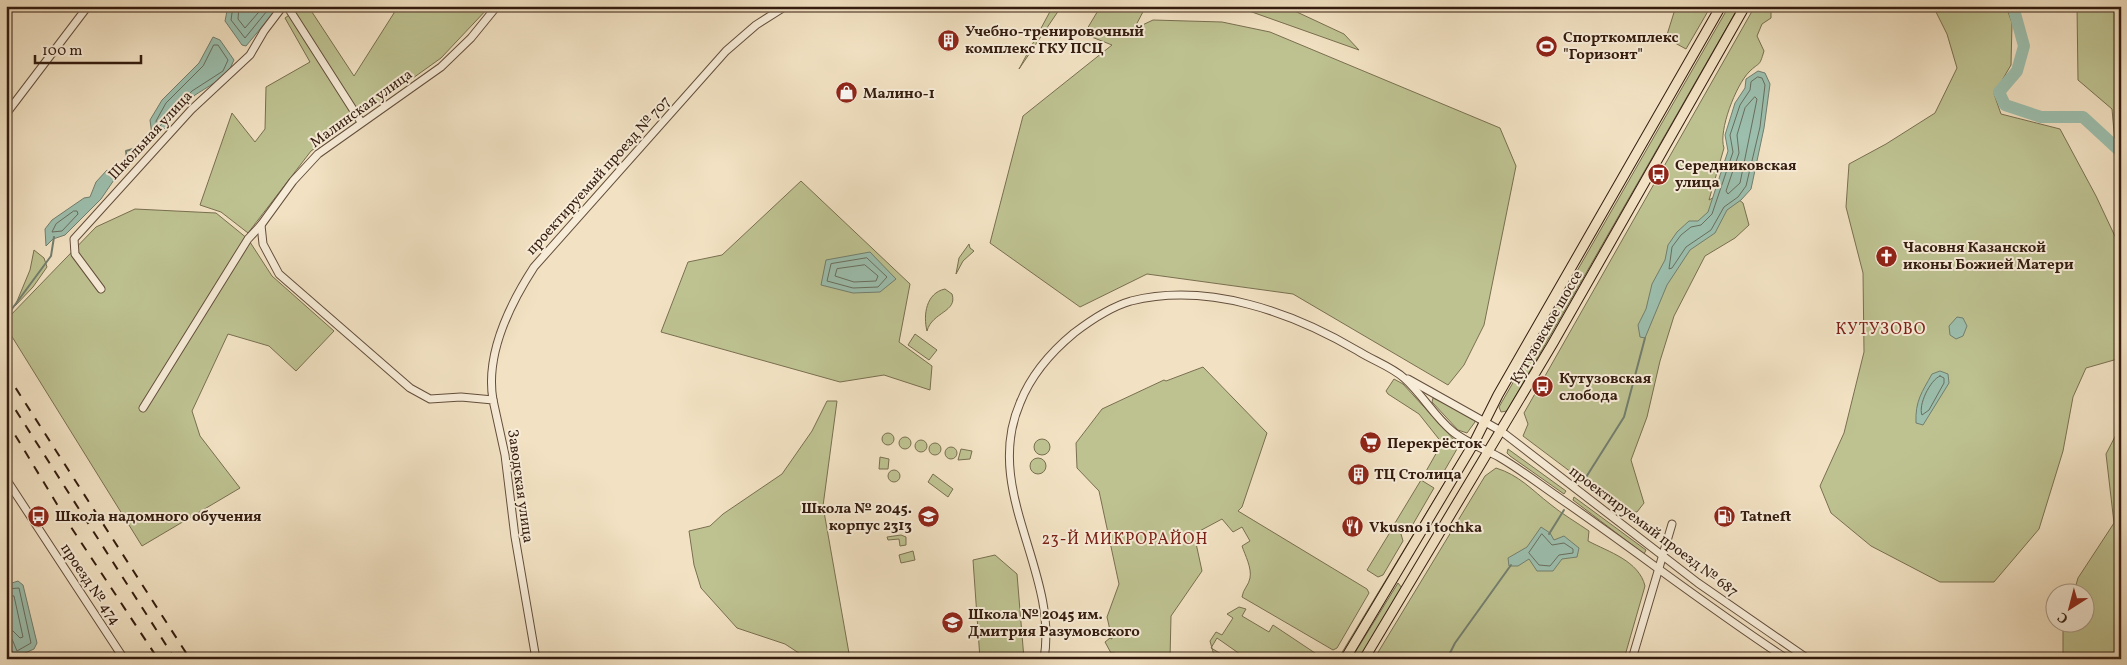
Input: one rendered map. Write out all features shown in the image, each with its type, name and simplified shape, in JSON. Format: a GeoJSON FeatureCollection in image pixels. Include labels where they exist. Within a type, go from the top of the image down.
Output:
{"type":"FeatureCollection","features":[{"type":"Feature","properties":{"kind":"main road","name":"Кутузовское шоссе"},"geometry":{"type":"LineString","coordinates":[[1345,659],[1474,444],[1721,6]]}},
{"type":"Feature","properties":{"kind":"main road","name":"Кутузовское шоссе"},"geometry":{"type":"LineString","coordinates":[[1364,659],[1489,452],[1745,6]]}},
{"type":"Feature","properties":{"kind":"street"},"geometry":{"type":"LineString","coordinates":[[6,114],[88,6]]}},
{"type":"Feature","properties":{"kind":"street","name":"Школьная улица"},"geometry":{"type":"LineString","coordinates":[[102,289],[75,254],[74,239],[191,110],[250,55],[264,30],[283,6]]}},
{"type":"Feature","properties":{"kind":"street"},"geometry":{"type":"LineString","coordinates":[[288,6],[361,122]]}},
{"type":"Feature","properties":{"kind":"street","name":"Малинская улица"},"geometry":{"type":"LineString","coordinates":[[143,408],[248,239],[293,181],[318,154],[441,67],[471,38],[497,6]]}},
{"type":"Feature","properties":{"kind":"street","name":"проектируемый проезд № 707"},"geometry":{"type":"LineString","coordinates":[[493,400],[491,387],[499,340],[518,293],[534,267],[726,51],[756,25],[786,6]]}},
{"type":"Feature","properties":{"kind":"street"},"geometry":{"type":"LineString","coordinates":[[260,225],[263,244],[280,274],[410,388],[430,400],[461,397],[493,400]]}},
{"type":"Feature","properties":{"kind":"street","name":"проектируемый проезд № 687"},"geometry":{"type":"LineString","coordinates":[[1044,659],[1046,621],[1039,579],[1012,494],[1009,464],[1011,438],[1019,403],[1048,356],[1065,340],[1102,314],[1130,302],[1163,295],[1192,295],[1244,304],[1287,317],[1333,336],[1500,432],[1731,607],[1808,659]]}},
{"type":"Feature","properties":{"kind":"street","name":"проектируемый проезд № 687"},"geometry":{"type":"LineString","coordinates":[[1403,377],[1453,432],[1489,452],[1552,493],[1787,659]]}},
{"type":"Feature","properties":{"kind":"street","name":"Заводская улица"},"geometry":{"type":"LineString","coordinates":[[493,400],[505,455],[514,531],[536,659]]}},
{"type":"Feature","properties":{"kind":"street","name":"проезд № 474"},"geometry":{"type":"LineString","coordinates":[[6,479],[124,659]]}},
{"type":"Feature","properties":{"kind":"street"},"geometry":{"type":"LineString","coordinates":[[1632,659],[1672,524]]}},
{"type":"Feature","properties":{"kind":"shaded area"},"geometry":{"type":"Polygon","coordinates":[[[302,6],[308,6],[354,76],[394,13],[392,6],[490,6],[441,58],[311,151],[248,233],[221,212],[200,205],[232,113],[255,142],[265,129],[266,87],[310,62],[285,18],[302,6]]]}},
{"type":"Feature","properties":{"kind":"shaded area"},"geometry":{"type":"Polygon","coordinates":[[[1053,6],[1065,6],[1059,10],[1019,69],[1053,6]]]}},
{"type":"Feature","properties":{"kind":"shaded area"},"geometry":{"type":"Polygon","coordinates":[[[1090,6],[1146,6],[1134,29],[1153,20],[1222,22],[1270,32],[1500,128],[1516,166],[1484,325],[1464,365],[1448,385],[1293,294],[1147,274],[1080,307],[990,243],[1023,116],[1112,45],[1084,34],[1099,9],[1090,6]]]}},
{"type":"Feature","properties":{"kind":"shaded area"},"geometry":{"type":"Polygon","coordinates":[[[1235,6],[1284,6],[1344,34],[1359,50],[1235,6]]]}},
{"type":"Feature","properties":{"kind":"shaded area"},"geometry":{"type":"Polygon","coordinates":[[[1676,6],[1711,6],[1686,49],[1666,38],[1676,6]]]}},
{"type":"Feature","properties":{"kind":"shaded area"},"geometry":{"type":"Polygon","coordinates":[[[1729,6],[1739,6],[1507,411],[1501,412],[1499,407],[1729,6]]]}},
{"type":"Feature","properties":{"kind":"shaded area"},"geometry":{"type":"Polygon","coordinates":[[[1755,6],[1771,6],[1771,18],[1762,24],[1757,36],[1764,51],[1760,62],[1744,78],[1729,108],[1724,131],[1724,148],[1709,200],[1727,190],[1743,203],[1749,225],[1735,238],[1705,256],[1674,316],[1660,361],[1647,417],[1631,460],[1644,503],[1637,512],[1624,512],[1523,436],[1528,424],[1524,413],[1755,6]]]}},
{"type":"Feature","properties":{"kind":"shaded area"},"geometry":{"type":"Polygon","coordinates":[[[1933,6],[2006,6],[2012,23],[2011,65],[1994,94],[2001,114],[2060,129],[2096,196],[2121,249],[2121,358],[2086,368],[2073,397],[2063,451],[2039,529],[1994,582],[1940,582],[1871,546],[1831,513],[1820,486],[1844,433],[1864,352],[1863,273],[1846,207],[1849,164],[1886,144],[1935,113],[1957,68],[1947,34],[1933,6]]]}},
{"type":"Feature","properties":{"kind":"shaded area"},"geometry":{"type":"Polygon","coordinates":[[[2077,6],[2121,6],[2121,169],[2117,166],[2112,109],[2078,80],[2077,6]]]}},
{"type":"Feature","properties":{"kind":"shaded area"},"geometry":{"type":"Polygon","coordinates":[[[801,181],[910,284],[899,342],[932,366],[930,390],[884,375],[840,382],[661,332],[688,262],[722,255],[801,181]]]}},
{"type":"Feature","properties":{"kind":"shaded area"},"geometry":{"type":"Polygon","coordinates":[[[135,209],[216,213],[248,239],[272,276],[334,331],[296,371],[269,346],[228,334],[192,411],[200,436],[240,488],[142,546],[6,327],[6,320],[96,227],[135,209]]]}},
{"type":"Feature","properties":{"kind":"shaded area"},"geometry":{"type":"Polygon","coordinates":[[[969,244],[970,248],[974,251],[963,261],[956,274],[959,258],[969,244]]]}},
{"type":"Feature","properties":{"kind":"shaded area"},"geometry":{"type":"Polygon","coordinates":[[[34,250],[44,258],[47,267],[33,287],[15,306],[30,270],[34,250]]]}},
{"type":"Feature","properties":{"kind":"shaded area"},"geometry":{"type":"Polygon","coordinates":[[[945,289],[952,294],[953,300],[951,305],[934,320],[927,331],[925,318],[927,306],[934,295],[945,289]]]}},
{"type":"Feature","properties":{"kind":"shaded area"},"geometry":{"type":"Polygon","coordinates":[[[915,334],[937,350],[929,360],[908,345],[915,334]]]}},
{"type":"Feature","properties":{"kind":"shaded area"},"geometry":{"type":"Polygon","coordinates":[[[1203,367],[1267,433],[1242,507],[1238,511],[1367,589],[1369,593],[1337,648],[1333,650],[1242,597],[1250,574],[1242,546],[1250,541],[1242,527],[1233,532],[1222,519],[1194,534],[1202,571],[1171,616],[1170,659],[1117,659],[1115,653],[1111,653],[1105,642],[1110,638],[1112,639],[1107,617],[1119,584],[1099,491],[1077,468],[1076,443],[1102,409],[1164,380],[1166,381],[1203,367]]]}},
{"type":"Feature","properties":{"kind":"shaded area"},"geometry":{"type":"Polygon","coordinates":[[[1394,379],[1403,384],[1457,443],[1457,449],[1439,480],[1425,473],[1442,443],[1419,414],[1388,394],[1386,391],[1394,379]]]}},
{"type":"Feature","properties":{"kind":"shaded area"},"geometry":{"type":"Polygon","coordinates":[[[1433,398],[1475,418],[1475,422],[1467,433],[1458,430],[1432,402],[1433,398]]]}},
{"type":"Feature","properties":{"kind":"shaded area"},"geometry":{"type":"Polygon","coordinates":[[[827,401],[837,401],[823,506],[850,659],[808,659],[785,644],[737,628],[701,588],[694,565],[689,531],[710,526],[723,514],[782,474],[812,431],[827,401]]]}},
{"type":"Feature","properties":{"kind":"shaded area"},"geometry":{"type":"Polygon","coordinates":[[[2121,425],[2121,659],[2063,659],[2063,632],[2094,632],[2094,582],[2077,582],[2114,523],[2106,454],[2121,425]]]}},
{"type":"Feature","properties":{"kind":"shaded area"},"geometry":{"type":"Polygon","coordinates":[[[886,433],[890,433],[894,439],[890,445],[886,445],[882,441],[882,437],[886,433]]]}},
{"type":"Feature","properties":{"kind":"shaded area"},"geometry":{"type":"Polygon","coordinates":[[[903,437],[907,437],[911,443],[907,449],[903,449],[899,445],[899,441],[903,437]]]}},
{"type":"Feature","properties":{"kind":"shaded area"},"geometry":{"type":"Polygon","coordinates":[[[1042,439],[1050,447],[1042,455],[1034,447],[1042,439]]]}},
{"type":"Feature","properties":{"kind":"shaded area"},"geometry":{"type":"Polygon","coordinates":[[[919,440],[923,440],[927,446],[923,452],[919,452],[915,448],[915,444],[919,440]]]}},
{"type":"Feature","properties":{"kind":"shaded area"},"geometry":{"type":"Polygon","coordinates":[[[933,443],[937,443],[941,449],[937,455],[933,455],[929,451],[929,447],[933,443]]]}},
{"type":"Feature","properties":{"kind":"shaded area"},"geometry":{"type":"Polygon","coordinates":[[[949,447],[953,447],[957,453],[953,459],[949,459],[945,455],[945,451],[949,447]]]}},
{"type":"Feature","properties":{"kind":"shaded area"},"geometry":{"type":"Polygon","coordinates":[[[961,449],[972,451],[970,459],[958,460],[961,449]]]}},
{"type":"Feature","properties":{"kind":"shaded area"},"geometry":{"type":"Polygon","coordinates":[[[1508,449],[1566,491],[1564,494],[1510,456],[1507,453],[1508,449]]]}},
{"type":"Feature","properties":{"kind":"shaded area"},"geometry":{"type":"Polygon","coordinates":[[[1464,453],[1342,659],[1338,659],[1462,454],[1464,453]]]}},
{"type":"Feature","properties":{"kind":"shaded area"},"geometry":{"type":"Polygon","coordinates":[[[880,457],[889,459],[888,469],[879,469],[880,457]]]}},
{"type":"Feature","properties":{"kind":"shaded area"},"geometry":{"type":"Polygon","coordinates":[[[1038,458],[1046,466],[1038,474],[1030,466],[1038,458]]]}},
{"type":"Feature","properties":{"kind":"shaded area"},"geometry":{"type":"Polygon","coordinates":[[[1496,468],[1525,483],[1559,511],[1589,531],[1588,541],[1622,558],[1637,570],[1642,577],[1645,586],[1624,659],[1374,659],[1485,476],[1496,468]]]}},
{"type":"Feature","properties":{"kind":"shaded area"},"geometry":{"type":"Polygon","coordinates":[[[892,470],[896,470],[900,476],[896,482],[892,482],[888,478],[888,474],[892,470]]]}},
{"type":"Feature","properties":{"kind":"shaded area"},"geometry":{"type":"Polygon","coordinates":[[[933,474],[953,489],[948,497],[928,482],[933,474]]]}},
{"type":"Feature","properties":{"kind":"shaded area"},"geometry":{"type":"Polygon","coordinates":[[[1421,480],[1434,488],[1409,531],[1395,523],[1421,480]]]}},
{"type":"Feature","properties":{"kind":"shaded area"},"geometry":{"type":"Polygon","coordinates":[[[1574,497],[1646,550],[1644,554],[1573,500],[1574,497]]]}},
{"type":"Feature","properties":{"kind":"shaded area"},"geometry":{"type":"Polygon","coordinates":[[[1392,529],[1401,534],[1403,541],[1383,575],[1378,577],[1367,570],[1392,529]]]}},
{"type":"Feature","properties":{"kind":"shaded area"},"geometry":{"type":"Polygon","coordinates":[[[901,535],[906,537],[906,545],[900,546],[899,539],[888,540],[887,537],[901,535]]]}},
{"type":"Feature","properties":{"kind":"shaded area"},"geometry":{"type":"Polygon","coordinates":[[[913,551],[915,560],[901,563],[899,555],[913,551]]]}},
{"type":"Feature","properties":{"kind":"shaded area"},"geometry":{"type":"Polygon","coordinates":[[[995,555],[1017,574],[1024,659],[980,659],[973,560],[995,555]]]}},
{"type":"Feature","properties":{"kind":"shaded area"},"geometry":{"type":"Polygon","coordinates":[[[1398,583],[1402,588],[1359,659],[1351,659],[1398,583]]]}},
{"type":"Feature","properties":{"kind":"shaded area"},"geometry":{"type":"Polygon","coordinates":[[[1239,607],[1246,609],[1242,616],[1269,632],[1273,625],[1324,659],[1247,659],[1217,638],[1212,647],[1210,641],[1216,632],[1222,635],[1233,618],[1227,614],[1239,607]]]}},
{"type":"Feature","properties":{"kind":"shaded area"},"geometry":{"type":"Polygon","coordinates":[[[1212,649],[1230,659],[1215,659],[1212,649]]]}},
{"type":"Feature","properties":{"kind":"water"},"geometry":{"type":"Polygon","coordinates":[[[228,6],[275,6],[276,10],[246,46],[242,45],[225,21],[228,6]]]}},
{"type":"Feature","properties":{"kind":"water"},"geometry":{"type":"Polygon","coordinates":[[[213,37],[220,40],[234,60],[227,75],[195,95],[153,141],[150,141],[152,135],[150,120],[162,100],[199,63],[213,37]]]}},
{"type":"Feature","properties":{"kind":"water"},"geometry":{"type":"Polygon","coordinates":[[[1758,71],[1765,73],[1770,84],[1764,128],[1751,189],[1741,200],[1727,210],[1715,233],[1690,250],[1667,285],[1645,338],[1640,337],[1638,325],[1646,309],[1652,284],[1665,260],[1668,245],[1677,232],[1689,221],[1698,221],[1708,212],[1728,151],[1725,135],[1735,103],[1745,88],[1746,79],[1758,71]]]}},
{"type":"Feature","properties":{"kind":"water"},"geometry":{"type":"Polygon","coordinates":[[[107,170],[116,177],[101,199],[65,235],[53,239],[46,246],[45,229],[52,220],[84,198],[90,197],[96,182],[107,170]]]}},
{"type":"Feature","properties":{"kind":"water"},"geometry":{"type":"Polygon","coordinates":[[[870,252],[896,279],[880,292],[853,293],[821,285],[826,260],[870,252]]]}},
{"type":"Feature","properties":{"kind":"water"},"geometry":{"type":"Polygon","coordinates":[[[1957,317],[1963,318],[1967,326],[1963,336],[1956,339],[1950,335],[1949,326],[1957,317]]]}},
{"type":"Feature","properties":{"kind":"water"},"geometry":{"type":"Polygon","coordinates":[[[1940,371],[1948,374],[1949,383],[1923,425],[1916,423],[1918,403],[1922,392],[1932,374],[1940,371]]]}},
{"type":"Feature","properties":{"kind":"water"},"geometry":{"type":"Polygon","coordinates":[[[1541,527],[1550,533],[1554,540],[1564,536],[1579,548],[1577,557],[1562,559],[1553,571],[1537,571],[1529,559],[1518,566],[1509,566],[1508,558],[1527,547],[1541,527]]]}},
{"type":"Feature","properties":{"kind":"water"},"geometry":{"type":"Polygon","coordinates":[[[18,581],[23,585],[37,643],[34,649],[14,658],[6,632],[6,585],[18,581]]]}},
{"type":"Feature","properties":{"kind":"waterway"},"geometry":{"type":"LineString","coordinates":[[2013,6],[2024,46],[2017,71],[1999,92],[2005,105],[2041,117],[2083,117],[2121,152]]}},
{"type":"Feature","properties":{"kind":"waterway"},"geometry":{"type":"LineString","coordinates":[[113,177],[128,168],[126,151],[143,146],[151,140]]}},
{"type":"Feature","properties":{"kind":"waterway"},"geometry":{"type":"LineString","coordinates":[[6,317],[51,256],[54,237]]}},
{"type":"Feature","properties":{"kind":"waterway"},"geometry":{"type":"LineString","coordinates":[[1583,482],[1624,417],[1645,338]]}},
{"type":"Feature","properties":{"kind":"waterway"},"geometry":{"type":"LineString","coordinates":[[1549,534],[1564,510]]}},
{"type":"Feature","properties":{"kind":"waterway"},"geometry":{"type":"LineString","coordinates":[[1451,659],[1449,655],[1455,643],[1511,565]]}},
{"type":"Feature","properties":{"kind":"railway"},"geometry":{"type":"LineString","coordinates":[[6,373],[190,659]]}},
{"type":"Feature","properties":{"kind":"railway"},"geometry":{"type":"LineString","coordinates":[[6,395],[175,659]]}},
{"type":"Feature","properties":{"kind":"railway"},"geometry":{"type":"LineString","coordinates":[[6,420],[69,524],[158,659]]}},
{"type":"Feature","properties":{"kind":"place","name":"Учебно-тренировочный комплекс ГКУ ПСЦ"},"geometry":{"type":"Point","coordinates":[949,40]}},
{"type":"Feature","properties":{"kind":"place","name":"Спорткомплекс \"Горизонт\""},"geometry":{"type":"Point","coordinates":[1547,46]}},
{"type":"Feature","properties":{"kind":"place","name":"Малино-1"},"geometry":{"type":"Point","coordinates":[847,93]}},
{"type":"Feature","properties":{"kind":"place","name":"Середниковская улица"},"geometry":{"type":"Point","coordinates":[1659,174]}},
{"type":"Feature","properties":{"kind":"place","name":"Часовня Казанской иконы Божией Матери"},"geometry":{"type":"Point","coordinates":[1887,256]}},
{"type":"Feature","properties":{"kind":"place","name":"Кутузовская слобода"},"geometry":{"type":"Point","coordinates":[1543,387]}},
{"type":"Feature","properties":{"kind":"place","name":"Перекрёсток"},"geometry":{"type":"Point","coordinates":[1371,443]}},
{"type":"Feature","properties":{"kind":"place","name":"ТЦ Столица"},"geometry":{"type":"Point","coordinates":[1358,474]}},
{"type":"Feature","properties":{"kind":"place","name":"Школа надомного обучения"},"geometry":{"type":"Point","coordinates":[39,516]}},
{"type":"Feature","properties":{"kind":"place","name":"Tatneft"},"geometry":{"type":"Point","coordinates":[1724,516]}},
{"type":"Feature","properties":{"kind":"place","name":"Школа № 2045. корпус 2313"},"geometry":{"type":"Point","coordinates":[928,517]}},
{"type":"Feature","properties":{"kind":"place","name":"Vkusno i tochka"},"geometry":{"type":"Point","coordinates":[1353,527]}},
{"type":"Feature","properties":{"kind":"place","name":"Школа № 2045 им. Дмитрия Разумовского"},"geometry":{"type":"Point","coordinates":[952,623]}},
{"type":"Feature","properties":{"kind":"district","name":"КУТУЗОВО"},"geometry":{"type":"Point","coordinates":[1881,328]}},
{"type":"Feature","properties":{"kind":"district","name":"23-Й МИКРОРАЙОН"},"geometry":{"type":"Point","coordinates":[1125,538]}}]}
